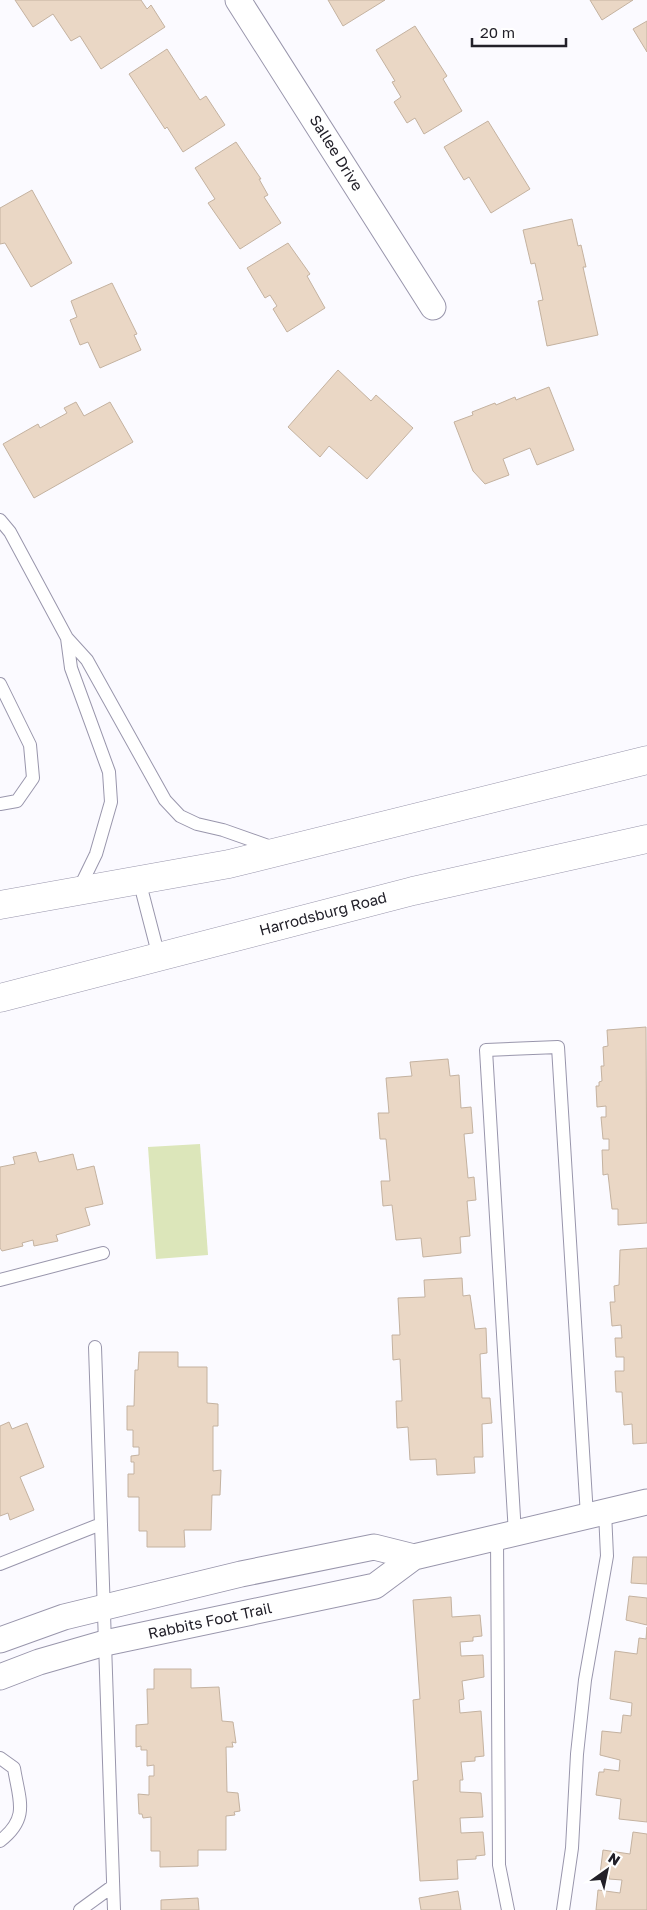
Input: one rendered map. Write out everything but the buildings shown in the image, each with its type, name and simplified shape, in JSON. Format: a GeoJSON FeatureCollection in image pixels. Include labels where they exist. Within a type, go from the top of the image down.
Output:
{"type":"FeatureCollection","features":[{"type":"Feature","properties":{"kind":"main road"},"geometry":{"type":"LineString","coordinates":[[0,905],[229,864],[647,760]]}},
{"type":"Feature","properties":{"kind":"main road","name":"Harrodsburg Road"},"geometry":{"type":"LineString","coordinates":[[0,998],[413,891],[647,839]]}},
{"type":"Feature","properties":{"kind":"street","name":"Sallee Drive"},"geometry":{"type":"LineString","coordinates":[[238,0],[433,307]]}},
{"type":"Feature","properties":{"kind":"street","name":"Rabbits Foot Trail"},"geometry":{"type":"LineString","coordinates":[[0,1677],[39,1662],[105,1643],[375,1586],[414,1557],[647,1502]]}},
{"type":"Feature","properties":{"kind":"street","name":"Rabbits Foot Trail"},"geometry":{"type":"LineString","coordinates":[[0,1640],[64,1617],[241,1574],[374,1546],[414,1557]]}},
{"type":"Feature","properties":{"kind":"lane"},"geometry":{"type":"LineString","coordinates":[[0,520],[10,532],[67,638],[87,660],[166,800],[180,816],[197,824],[223,830],[281,850]]}},
{"type":"Feature","properties":{"kind":"lane"},"geometry":{"type":"LineString","coordinates":[[67,638],[71,668],[109,772],[111,802],[96,854],[78,891]]}},
{"type":"Feature","properties":{"kind":"lane"},"geometry":{"type":"LineString","coordinates":[[0,684],[30,745],[34,778],[17,801],[0,804]]}},
{"type":"Feature","properties":{"kind":"lane"},"geometry":{"type":"LineString","coordinates":[[139,880],[159,957]]}},
{"type":"Feature","properties":{"kind":"lane"},"geometry":{"type":"LineString","coordinates":[[508,1910],[499,1865],[506,1536],[486,1050],[558,1047],[596,1514],[607,1556],[585,1680],[576,1754],[572,1848],[563,1910]]}},
{"type":"Feature","properties":{"kind":"lane"},"geometry":{"type":"LineString","coordinates":[[0,1280],[102,1253]]}},
{"type":"Feature","properties":{"kind":"lane"},"geometry":{"type":"LineString","coordinates":[[96,1347],[114,1910]]}},
{"type":"Feature","properties":{"kind":"lane"},"geometry":{"type":"LineString","coordinates":[[0,1564],[101,1524]]}},
{"type":"Feature","properties":{"kind":"lane"},"geometry":{"type":"LineString","coordinates":[[0,1758],[14,1768],[21,1810],[14,1830],[0,1841]]}},
{"type":"Feature","properties":{"kind":"lane"},"geometry":{"type":"LineString","coordinates":[[80,1910],[113,1886]]}},
{"type":"Feature","properties":{"kind":"green space"},"geometry":{"type":"Polygon","coordinates":[[[200,1144],[208,1255],[156,1259],[148,1147],[200,1144]]]}}]}
